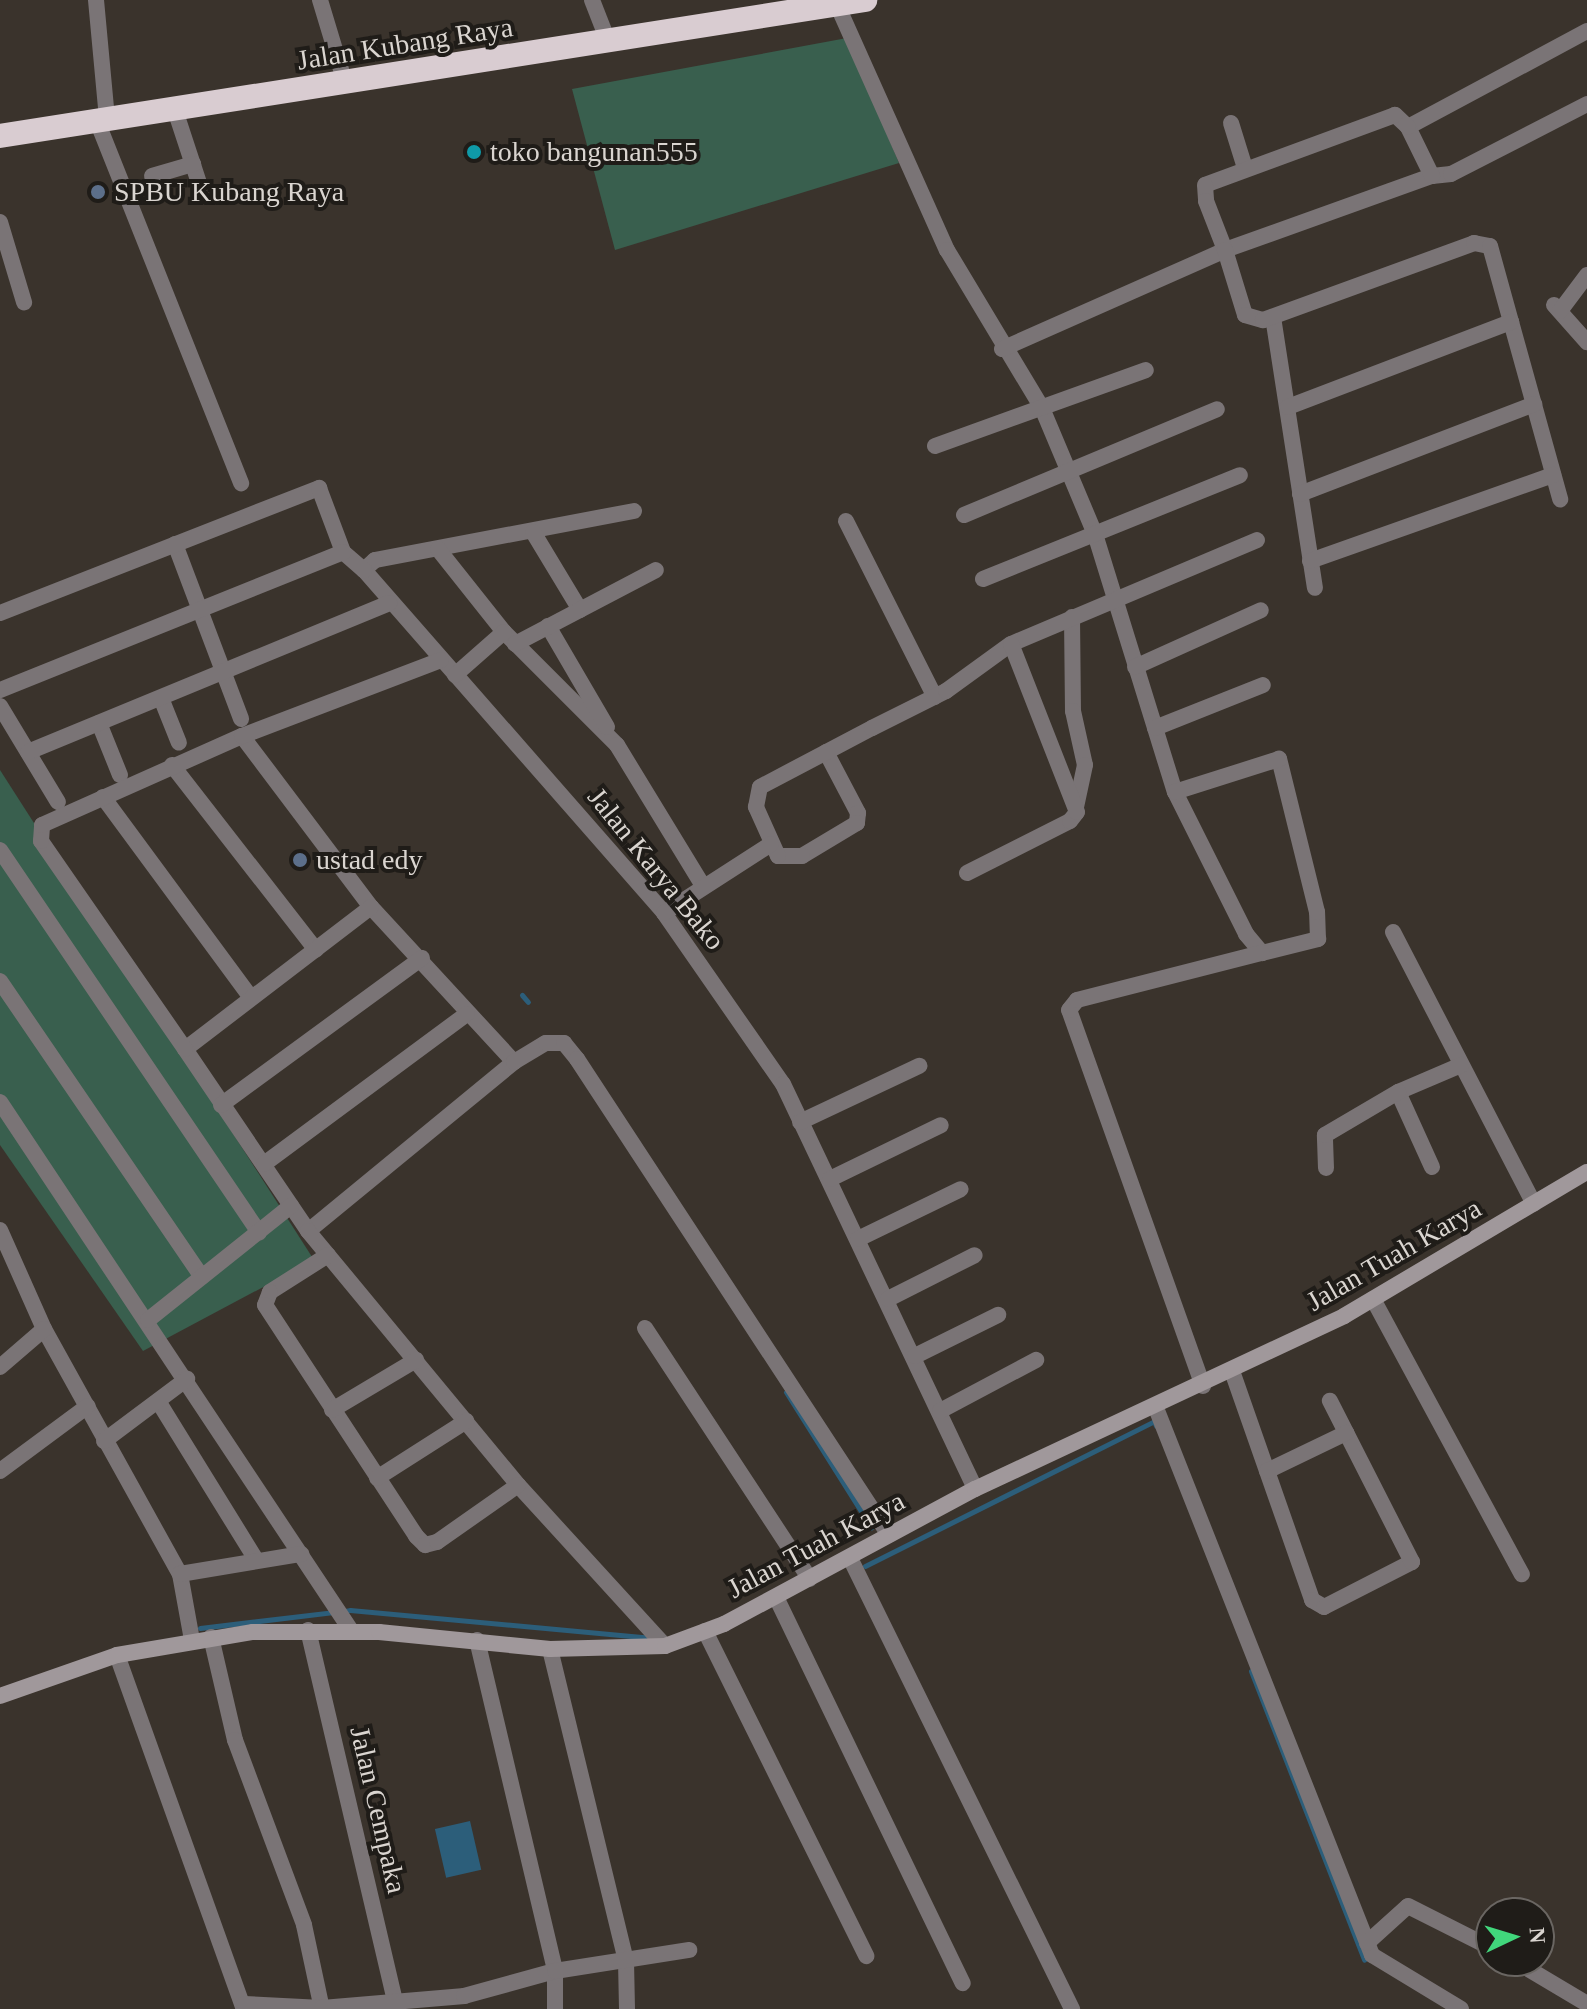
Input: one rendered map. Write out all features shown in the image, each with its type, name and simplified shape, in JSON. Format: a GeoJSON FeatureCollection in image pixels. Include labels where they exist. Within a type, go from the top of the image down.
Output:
{"type":"FeatureCollection","features":[{"type":"Feature","properties":{"kind":"highway","name":"Jalan Kubang Raya"},"geometry":{"type":"LineString","coordinates":[[0,136],[608,41],[836,2],[865,0]]}},
{"type":"Feature","properties":{"kind":"main road","name":"Jalan Tuah Karya"},"geometry":{"type":"LineString","coordinates":[[0,1696],[46,1676],[117,1655],[211,1637],[308,1630],[477,1640],[550,1649],[665,1646],[705,1631],[776,1597],[975,1489],[1203,1386],[1373,1299],[1587,1172]]}},
{"type":"Feature","properties":{"kind":"street"},"geometry":{"type":"LineString","coordinates":[[96,0],[102,120],[241,483]]}},
{"type":"Feature","properties":{"kind":"street"},"geometry":{"type":"LineString","coordinates":[[320,0],[345,83]]}},
{"type":"Feature","properties":{"kind":"street"},"geometry":{"type":"LineString","coordinates":[[592,0],[608,41]]}},
{"type":"Feature","properties":{"kind":"street"},"geometry":{"type":"LineString","coordinates":[[836,2],[947,250],[1002,349],[1042,408],[1095,534],[1175,792],[1246,934],[1262,953]]}},
{"type":"Feature","properties":{"kind":"street"},"geometry":{"type":"LineString","coordinates":[[1408,127],[1587,31]]}},
{"type":"Feature","properties":{"kind":"street"},"geometry":{"type":"LineString","coordinates":[[1002,349],[1225,250],[1432,176],[1451,174],[1587,104]]}},
{"type":"Feature","properties":{"kind":"street"},"geometry":{"type":"LineString","coordinates":[[175,110],[200,186]]}},
{"type":"Feature","properties":{"kind":"street"},"geometry":{"type":"LineString","coordinates":[[1432,176],[1408,127],[1395,115],[1205,185],[1245,315],[1273,317],[1482,243],[1493,251],[1560,499]]}},
{"type":"Feature","properties":{"kind":"street"},"geometry":{"type":"LineString","coordinates":[[1231,123],[1245,168]]}},
{"type":"Feature","properties":{"kind":"street"},"geometry":{"type":"LineString","coordinates":[[152,176],[193,164]]}},
{"type":"Feature","properties":{"kind":"street"},"geometry":{"type":"LineString","coordinates":[[0,222],[24,302]]}},
{"type":"Feature","properties":{"kind":"street"},"geometry":{"type":"LineString","coordinates":[[1587,275],[1557,308],[1587,342]]}},
{"type":"Feature","properties":{"kind":"street"},"geometry":{"type":"LineString","coordinates":[[1273,317],[1315,588]]}},
{"type":"Feature","properties":{"kind":"street"},"geometry":{"type":"LineString","coordinates":[[1288,407],[1511,322]]}},
{"type":"Feature","properties":{"kind":"street"},"geometry":{"type":"LineString","coordinates":[[935,446],[1146,370]]}},
{"type":"Feature","properties":{"kind":"street"},"geometry":{"type":"LineString","coordinates":[[1300,494],[1534,404]]}},
{"type":"Feature","properties":{"kind":"street"},"geometry":{"type":"LineString","coordinates":[[964,515],[1217,409]]}},
{"type":"Feature","properties":{"kind":"street"},"geometry":{"type":"LineString","coordinates":[[983,579],[1240,475]]}},
{"type":"Feature","properties":{"kind":"street"},"geometry":{"type":"LineString","coordinates":[[1310,561],[1553,475]]}},
{"type":"Feature","properties":{"kind":"street"},"geometry":{"type":"LineString","coordinates":[[0,613],[319,488],[343,552],[0,690]]}},
{"type":"Feature","properties":{"kind":"street"},"geometry":{"type":"LineString","coordinates":[[364,570],[375,560],[634,511]]}},
{"type":"Feature","properties":{"kind":"street"},"geometry":{"type":"LineString","coordinates":[[846,521],[935,697]]}},
{"type":"Feature","properties":{"kind":"street"},"geometry":{"type":"LineString","coordinates":[[533,532],[580,610]]}},
{"type":"Feature","properties":{"kind":"street"},"geometry":{"type":"LineString","coordinates":[[826,752],[858,813],[857,823],[802,856],[778,856],[756,807],[756,792],[826,752],[935,697],[1011,644],[1113,598],[1257,540]]}},
{"type":"Feature","properties":{"kind":"street"},"geometry":{"type":"LineString","coordinates":[[175,544],[241,727],[371,907],[422,958],[467,1014],[514,1062]]}},
{"type":"Feature","properties":{"kind":"street"},"geometry":{"type":"LineString","coordinates":[[438,549],[509,638],[617,745]]}},
{"type":"Feature","properties":{"kind":"street","name":"Jalan Karya Bako"},"geometry":{"type":"LineString","coordinates":[[343,552],[364,570],[664,913],[783,1084],[888,1299],[975,1489]]}},
{"type":"Feature","properties":{"kind":"street"},"geometry":{"type":"LineString","coordinates":[[455,675],[509,638],[548,626],[656,570]]}},
{"type":"Feature","properties":{"kind":"street"},"geometry":{"type":"LineString","coordinates":[[28,752],[390,603]]}},
{"type":"Feature","properties":{"kind":"street"},"geometry":{"type":"LineString","coordinates":[[1135,667],[1261,610]]}},
{"type":"Feature","properties":{"kind":"street"},"geometry":{"type":"LineString","coordinates":[[967,873],[1070,821],[1076,807],[1085,765],[1073,711],[1072,617]]}},
{"type":"Feature","properties":{"kind":"street"},"geometry":{"type":"LineString","coordinates":[[548,626],[703,886]]}},
{"type":"Feature","properties":{"kind":"street"},"geometry":{"type":"LineString","coordinates":[[1011,644],[1076,807]]}},
{"type":"Feature","properties":{"kind":"street"},"geometry":{"type":"LineString","coordinates":[[441,660],[241,727],[172,765],[42,825],[39,835],[308,1231],[518,1485],[665,1646]]}},
{"type":"Feature","properties":{"kind":"street"},"geometry":{"type":"LineString","coordinates":[[1155,728],[1263,685]]}},
{"type":"Feature","properties":{"kind":"street"},"geometry":{"type":"LineString","coordinates":[[161,698],[179,743]]}},
{"type":"Feature","properties":{"kind":"street"},"geometry":{"type":"LineString","coordinates":[[0,706],[58,802]]}},
{"type":"Feature","properties":{"kind":"street"},"geometry":{"type":"LineString","coordinates":[[99,723],[120,775]]}},
{"type":"Feature","properties":{"kind":"street"},"geometry":{"type":"LineString","coordinates":[[1175,792],[1279,759],[1321,931],[1318,939],[1077,1000],[1069,1010],[1203,1386]]}},
{"type":"Feature","properties":{"kind":"street"},"geometry":{"type":"LineString","coordinates":[[172,765],[316,950]]}},
{"type":"Feature","properties":{"kind":"street"},"geometry":{"type":"LineString","coordinates":[[103,797],[249,995]]}},
{"type":"Feature","properties":{"kind":"street"},"geometry":{"type":"LineString","coordinates":[[664,913],[771,844]]}},
{"type":"Feature","properties":{"kind":"street"},"geometry":{"type":"LineString","coordinates":[[0,850],[259,1232]]}},
{"type":"Feature","properties":{"kind":"street"},"geometry":{"type":"LineString","coordinates":[[185,1049],[249,995],[316,950],[371,907]]}},
{"type":"Feature","properties":{"kind":"street"},"geometry":{"type":"LineString","coordinates":[[1393,932],[1534,1204]]}},
{"type":"Feature","properties":{"kind":"street"},"geometry":{"type":"LineString","coordinates":[[221,1105],[422,958]]}},
{"type":"Feature","properties":{"kind":"street"},"geometry":{"type":"LineString","coordinates":[[0,981],[202,1277]]}},
{"type":"Feature","properties":{"kind":"street"},"geometry":{"type":"LineString","coordinates":[[264,1164],[467,1014]]}},
{"type":"Feature","properties":{"kind":"street"},"geometry":{"type":"LineString","coordinates":[[308,1231],[514,1062],[546,1043],[564,1043],[889,1535]]}},
{"type":"Feature","properties":{"kind":"street"},"geometry":{"type":"LineString","coordinates":[[1326,1168],[1325,1135],[1398,1092],[1461,1065]]}},
{"type":"Feature","properties":{"kind":"street"},"geometry":{"type":"LineString","coordinates":[[800,1122],[919,1066]]}},
{"type":"Feature","properties":{"kind":"street"},"geometry":{"type":"LineString","coordinates":[[1398,1092],[1432,1167]]}},
{"type":"Feature","properties":{"kind":"street"},"geometry":{"type":"LineString","coordinates":[[0,1102],[148,1320],[352,1632]]}},
{"type":"Feature","properties":{"kind":"street"},"geometry":{"type":"LineString","coordinates":[[830,1179],[941,1125]]}},
{"type":"Feature","properties":{"kind":"street"},"geometry":{"type":"LineString","coordinates":[[858,1239],[961,1189]]}},
{"type":"Feature","properties":{"kind":"street"},"geometry":{"type":"LineString","coordinates":[[148,1320],[291,1206]]}},
{"type":"Feature","properties":{"kind":"street"},"geometry":{"type":"LineString","coordinates":[[1,1233],[7,1268],[88,1406],[104,1441],[180,1574],[192,1640]]}},
{"type":"Feature","properties":{"kind":"street"},"geometry":{"type":"LineString","coordinates":[[328,1255],[265,1300],[332,1410],[425,1545],[518,1485]]}},
{"type":"Feature","properties":{"kind":"street"},"geometry":{"type":"LineString","coordinates":[[888,1299],[975,1255]]}},
{"type":"Feature","properties":{"kind":"street"},"geometry":{"type":"LineString","coordinates":[[1373,1299],[1522,1574]]}},
{"type":"Feature","properties":{"kind":"street"},"geometry":{"type":"LineString","coordinates":[[915,1356],[998,1315]]}},
{"type":"Feature","properties":{"kind":"street"},"geometry":{"type":"LineString","coordinates":[[645,1328],[810,1579]]}},
{"type":"Feature","properties":{"kind":"street"},"geometry":{"type":"LineString","coordinates":[[0,1367],[44,1329]]}},
{"type":"Feature","properties":{"kind":"street"},"geometry":{"type":"LineString","coordinates":[[332,1410],[416,1360]]}},
{"type":"Feature","properties":{"kind":"street"},"geometry":{"type":"LineString","coordinates":[[940,1411],[1036,1360]]}},
{"type":"Feature","properties":{"kind":"street"},"geometry":{"type":"LineString","coordinates":[[1232,1371],[1312,1600],[1333,1606],[1412,1562],[1330,1401]]}},
{"type":"Feature","properties":{"kind":"street"},"geometry":{"type":"LineString","coordinates":[[104,1441],[187,1379]]}},
{"type":"Feature","properties":{"kind":"street"},"geometry":{"type":"LineString","coordinates":[[158,1401],[255,1558]]}},
{"type":"Feature","properties":{"kind":"street"},"geometry":{"type":"LineString","coordinates":[[0,1471],[88,1406]]}},
{"type":"Feature","properties":{"kind":"street"},"geometry":{"type":"LineString","coordinates":[[1156,1408],[1367,1943],[1380,1963],[1461,2009]]}},
{"type":"Feature","properties":{"kind":"street"},"geometry":{"type":"LineString","coordinates":[[377,1478],[466,1421]]}},
{"type":"Feature","properties":{"kind":"street"},"geometry":{"type":"LineString","coordinates":[[1267,1471],[1346,1433]]}},
{"type":"Feature","properties":{"kind":"street"},"geometry":{"type":"LineString","coordinates":[[180,1574],[255,1558],[301,1554]]}},
{"type":"Feature","properties":{"kind":"street"},"geometry":{"type":"LineString","coordinates":[[850,1558],[1072,2009]]}},
{"type":"Feature","properties":{"kind":"street"},"geometry":{"type":"LineString","coordinates":[[776,1597],[963,1983]]}},
{"type":"Feature","properties":{"kind":"street","name":"Jalan Cempaka"},"geometry":{"type":"LineString","coordinates":[[308,1630],[397,2006]]}},
{"type":"Feature","properties":{"kind":"street"},"geometry":{"type":"LineString","coordinates":[[705,1631],[866,1956]]}},
{"type":"Feature","properties":{"kind":"street"},"geometry":{"type":"LineString","coordinates":[[211,1637],[235,1740],[304,1925],[322,2008]]}},
{"type":"Feature","properties":{"kind":"street"},"geometry":{"type":"LineString","coordinates":[[477,1640],[555,1971],[555,2009]]}},
{"type":"Feature","properties":{"kind":"street"},"geometry":{"type":"LineString","coordinates":[[550,1649],[626,1961],[627,2009]]}},
{"type":"Feature","properties":{"kind":"street"},"geometry":{"type":"LineString","coordinates":[[117,1655],[244,2006],[322,2008],[464,2002],[555,1971],[689,1950]]}},
{"type":"Feature","properties":{"kind":"street"},"geometry":{"type":"LineString","coordinates":[[1367,1943],[1408,1906],[1475,1940]]}},
{"type":"Feature","properties":{"kind":"street"},"geometry":{"type":"LineString","coordinates":[[1540,1977],[1586,2007]]}},
{"type":"Feature","properties":{"kind":"green space"},"geometry":{"type":"Polygon","coordinates":[[[847,38],[899,163],[615,250],[572,89],[847,38]]]}},
{"type":"Feature","properties":{"kind":"green space"},"geometry":{"type":"Polygon","coordinates":[[[0,770],[314,1260],[143,1351],[0,1145],[0,770]]]}},
{"type":"Feature","properties":{"kind":"water"},"geometry":{"type":"Polygon","coordinates":[[[470,1821],[481,1870],[446,1878],[435,1829],[470,1821]]]}},
{"type":"Feature","properties":{"kind":"waterway"},"geometry":{"type":"LineString","coordinates":[[522,995],[528,1002]]}},
{"type":"Feature","properties":{"kind":"waterway"},"geometry":{"type":"LineString","coordinates":[[786,1392],[871,1527]]}},
{"type":"Feature","properties":{"kind":"waterway"},"geometry":{"type":"LineString","coordinates":[[865,1566],[1154,1421],[1156,1426]]}},
{"type":"Feature","properties":{"kind":"waterway"},"geometry":{"type":"LineString","coordinates":[[200,1628],[350,1610],[650,1638]]}},
{"type":"Feature","properties":{"kind":"waterway"},"geometry":{"type":"LineString","coordinates":[[1251,1671],[1364,1960]]}},
{"type":"Feature","properties":{"kind":"place","name":"toko bangunan555"},"geometry":{"type":"Point","coordinates":[474,152]}},
{"type":"Feature","properties":{"kind":"place","name":"SPBU Kubang Raya"},"geometry":{"type":"Point","coordinates":[98,192]}},
{"type":"Feature","properties":{"kind":"place","name":"ustad edy"},"geometry":{"type":"Point","coordinates":[300,860]}}]}
